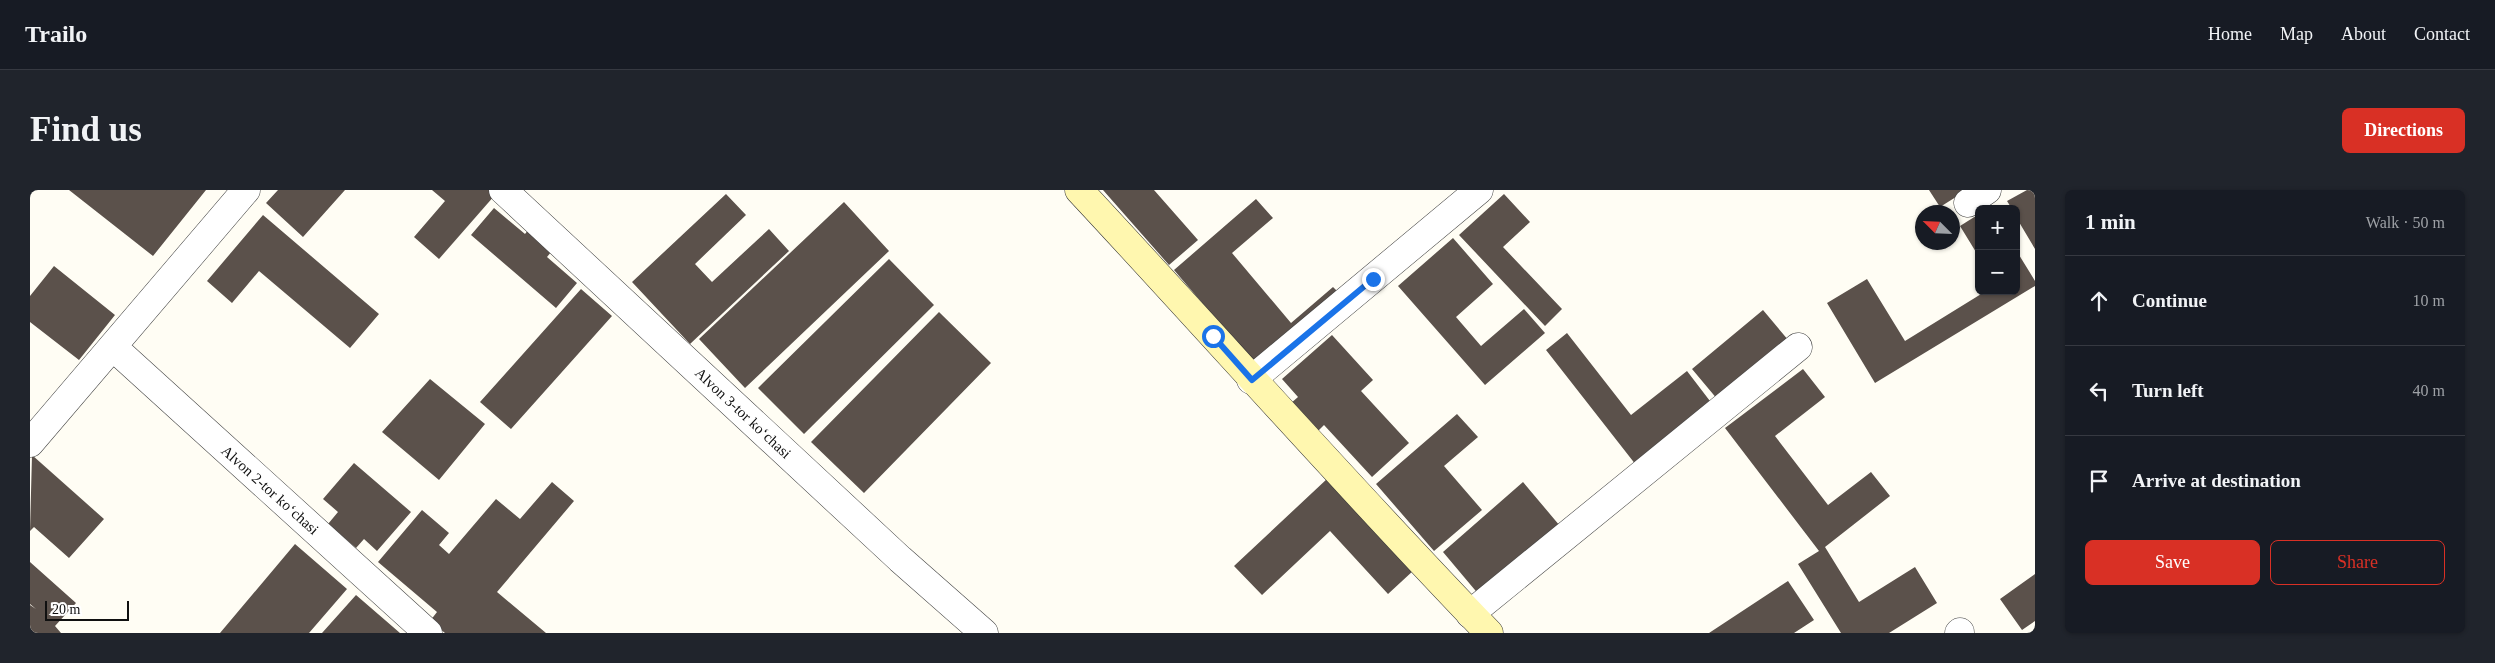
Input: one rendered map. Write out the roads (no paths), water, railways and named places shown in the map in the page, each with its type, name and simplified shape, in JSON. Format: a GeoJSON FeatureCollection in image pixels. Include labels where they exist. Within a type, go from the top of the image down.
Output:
{"type":"FeatureCollection","features":[{"type":"Feature","properties":{"kind":"street"},"geometry":{"type":"LineString","coordinates":[[30,443],[246,190]]}},
{"type":"Feature","properties":{"kind":"street","name":"Alvon 3-tor ko‘chasi"},"geometry":{"type":"LineString","coordinates":[[503,190],[900,559],[984,633]]}},
{"type":"Feature","properties":{"kind":"street"},"geometry":{"type":"LineString","coordinates":[[1079,190],[1252,380],[1479,623],[1798,347]]}},
{"type":"Feature","properties":{"kind":"street"},"geometry":{"type":"LineString","coordinates":[[1252,380],[1479,190]]}},
{"type":"Feature","properties":{"kind":"street","name":"Alvon 2-tor ko‘chasi"},"geometry":{"type":"LineString","coordinates":[[112,347],[428,633]]}}]}
